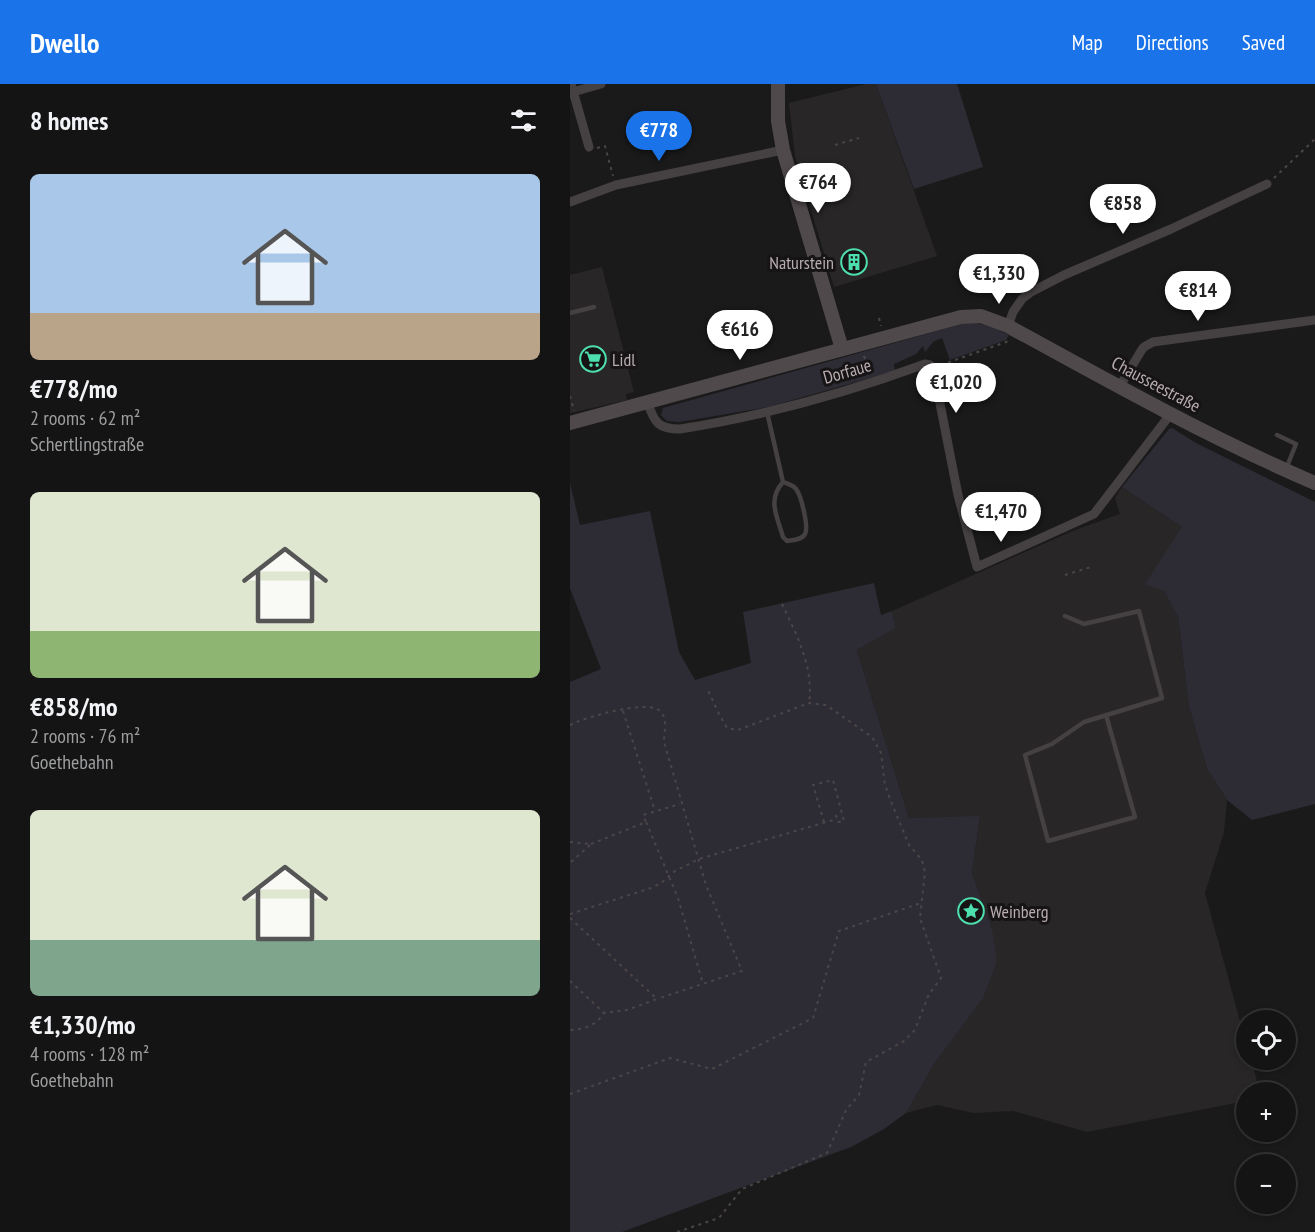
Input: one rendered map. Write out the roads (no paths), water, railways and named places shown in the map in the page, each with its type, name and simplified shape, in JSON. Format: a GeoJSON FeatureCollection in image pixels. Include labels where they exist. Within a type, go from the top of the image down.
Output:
{"type":"FeatureCollection","features":[{"type":"Feature","properties":{"kind":"street"},"geometry":{"type":"LineString","coordinates":[[589,147],[572,95],[601,84]]}},
{"type":"Feature","properties":{"kind":"street"},"geometry":{"type":"LineString","coordinates":[[778,84],[778,121],[783,150],[842,349]]}},
{"type":"Feature","properties":{"kind":"street"},"geometry":{"type":"LineString","coordinates":[[570,202],[615,185],[783,150]]}},
{"type":"Feature","properties":{"kind":"street"},"geometry":{"type":"LineString","coordinates":[[1011,327],[1013,312],[1022,299],[1031,292],[1267,184]]}},
{"type":"Feature","properties":{"kind":"street","name":"Dorfaue"},"geometry":{"type":"LineString","coordinates":[[572,419],[648,403],[961,317],[981,316]]}},
{"type":"Feature","properties":{"kind":"street","name":"Chausseestraße"},"geometry":{"type":"LineString","coordinates":[[981,316],[1011,327],[1170,412],[1286,471],[1315,483]]}},
{"type":"Feature","properties":{"kind":"street"},"geometry":{"type":"LineString","coordinates":[[1120,386],[1140,351],[1144,346],[1153,342],[1315,320]]}},
{"type":"Feature","properties":{"kind":"street","name":"Dorfaue"},"geometry":{"type":"LineString","coordinates":[[648,403],[659,425],[667,429],[686,428],[767,411],[873,383],[925,364],[930,365],[933,368],[958,495],[977,567],[1094,514],[1170,412]]}},
{"type":"Feature","properties":{"kind":"lane"},"geometry":{"type":"LineString","coordinates":[[570,313],[594,307]]}},
{"type":"Feature","properties":{"kind":"lane"},"geometry":{"type":"LineString","coordinates":[[767,411],[783,482]]}},
{"type":"Feature","properties":{"kind":"lane"},"geometry":{"type":"LineString","coordinates":[[1277,435],[1296,444],[1286,471]]}},
{"type":"Feature","properties":{"kind":"lane"},"geometry":{"type":"LineString","coordinates":[[783,482],[794,486],[800,495],[806,527],[805,534],[801,538],[787,541],[783,537],[773,498],[775,491],[783,482]]}},
{"type":"Feature","properties":{"kind":"lane"},"geometry":{"type":"LineString","coordinates":[[1065,616],[1084,624],[1139,611],[1161,698],[1106,715],[1084,722],[1052,744],[1025,755],[1048,841],[1135,817],[1106,715]]}},
{"type":"Feature","properties":{"kind":"place","name":"Naturstein"},"geometry":{"type":"Point","coordinates":[854,262]}},
{"type":"Feature","properties":{"kind":"place","name":"Lidl"},"geometry":{"type":"Point","coordinates":[593,359]}},
{"type":"Feature","properties":{"kind":"place","name":"Weinberg"},"geometry":{"type":"Point","coordinates":[971,911]}}]}
